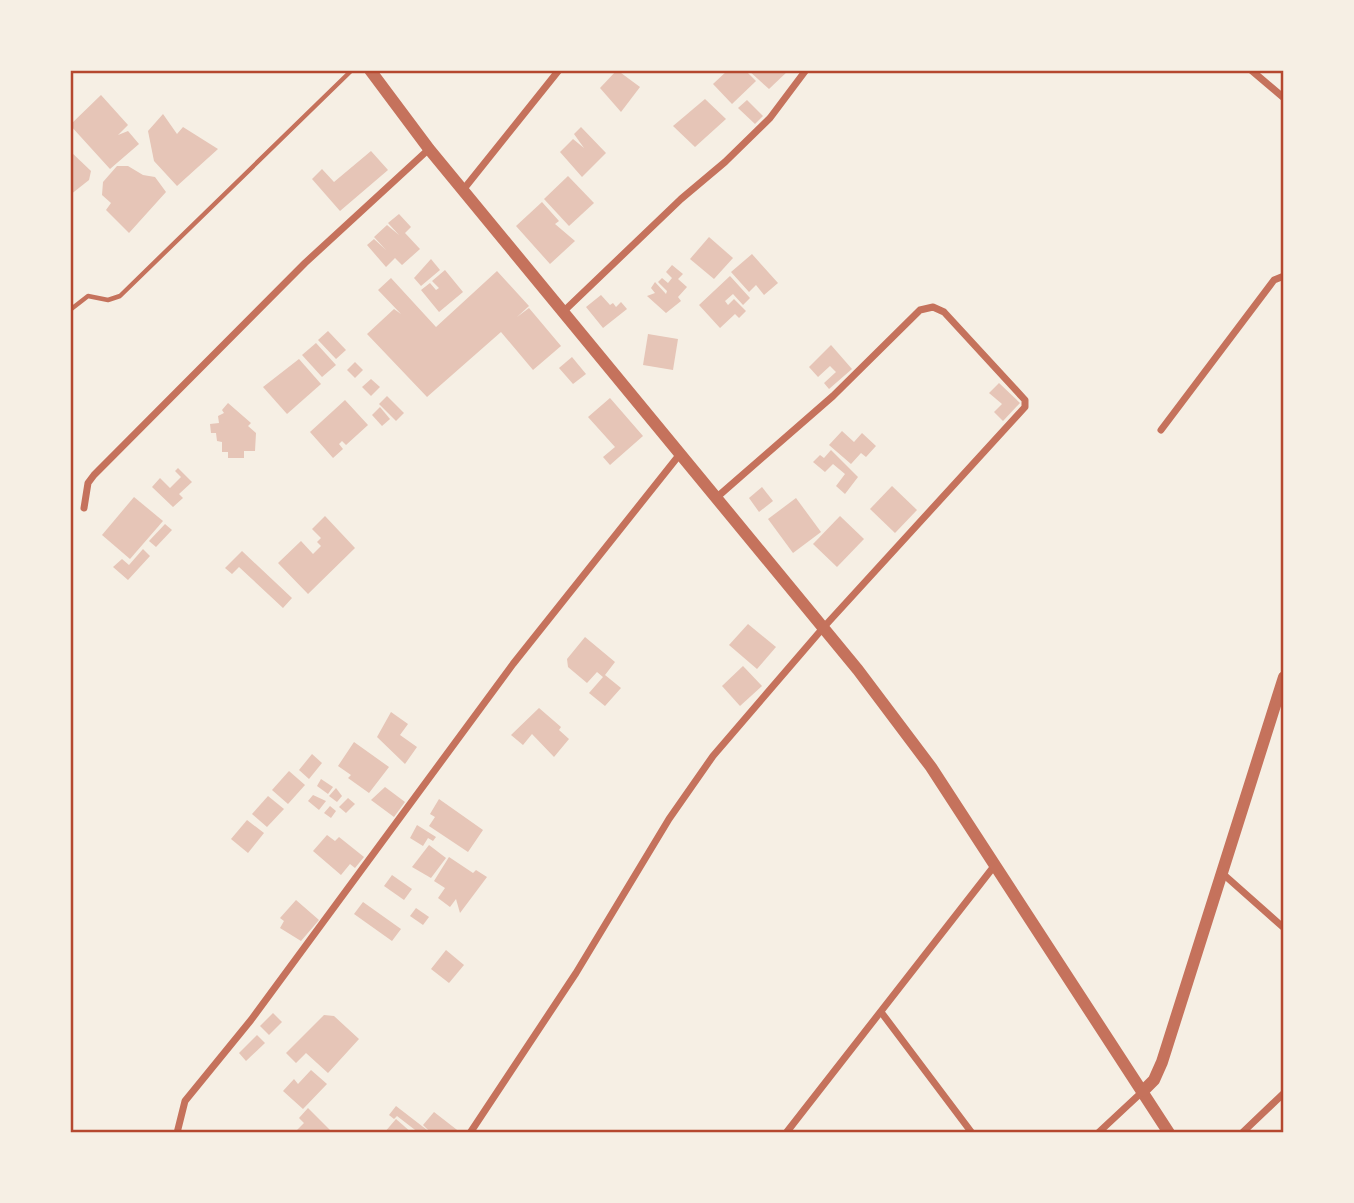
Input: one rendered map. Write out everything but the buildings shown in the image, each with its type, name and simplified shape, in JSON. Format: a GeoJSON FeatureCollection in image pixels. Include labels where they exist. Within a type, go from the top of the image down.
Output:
{"type":"FeatureCollection","features":[{"type":"Feature","properties":{"kind":"street"},"geometry":{"type":"LineString","coordinates":[[370,70],[429,149],[681,453],[931,767],[1169,1133]]}},
{"type":"Feature","properties":{"kind":"street"},"geometry":{"type":"LineString","coordinates":[[463,190],[559,70]]}},
{"type":"Feature","properties":{"kind":"street"},"geometry":{"type":"LineString","coordinates":[[563,312],[671,207],[725,162],[770,118],[806,70]]}},
{"type":"Feature","properties":{"kind":"street"},"geometry":{"type":"LineString","coordinates":[[1251,70],[1284,98]]}},
{"type":"Feature","properties":{"kind":"street"},"geometry":{"type":"LineString","coordinates":[[84,508],[88,483],[94,474],[305,263],[429,149]]}},
{"type":"Feature","properties":{"kind":"street"},"geometry":{"type":"LineString","coordinates":[[1161,430],[1274,280],[1284,276]]}},
{"type":"Feature","properties":{"kind":"street"},"geometry":{"type":"LineString","coordinates":[[470,1133],[576,973],[676,808],[713,756],[823,628],[1025,407],[1025,400],[944,312],[933,307],[920,310],[833,396],[716,498]]}},
{"type":"Feature","properties":{"kind":"street"},"geometry":{"type":"LineString","coordinates":[[177,1133],[185,1101],[251,1020],[513,664],[681,453]]}},
{"type":"Feature","properties":{"kind":"street"},"geometry":{"type":"LineString","coordinates":[[1098,1133],[1154,1080],[1162,1062],[1284,677]]}},
{"type":"Feature","properties":{"kind":"street"},"geometry":{"type":"LineString","coordinates":[[786,1133],[995,864]]}},
{"type":"Feature","properties":{"kind":"street"},"geometry":{"type":"LineString","coordinates":[[1222,873],[1284,929]]}},
{"type":"Feature","properties":{"kind":"street"},"geometry":{"type":"LineString","coordinates":[[881,1012],[972,1133]]}},
{"type":"Feature","properties":{"kind":"street"},"geometry":{"type":"LineString","coordinates":[[1242,1133],[1284,1093]]}},
{"type":"Feature","properties":{"kind":"lane"},"geometry":{"type":"LineString","coordinates":[[70,310],[88,296],[108,300],[120,296],[352,70]]}}]}
